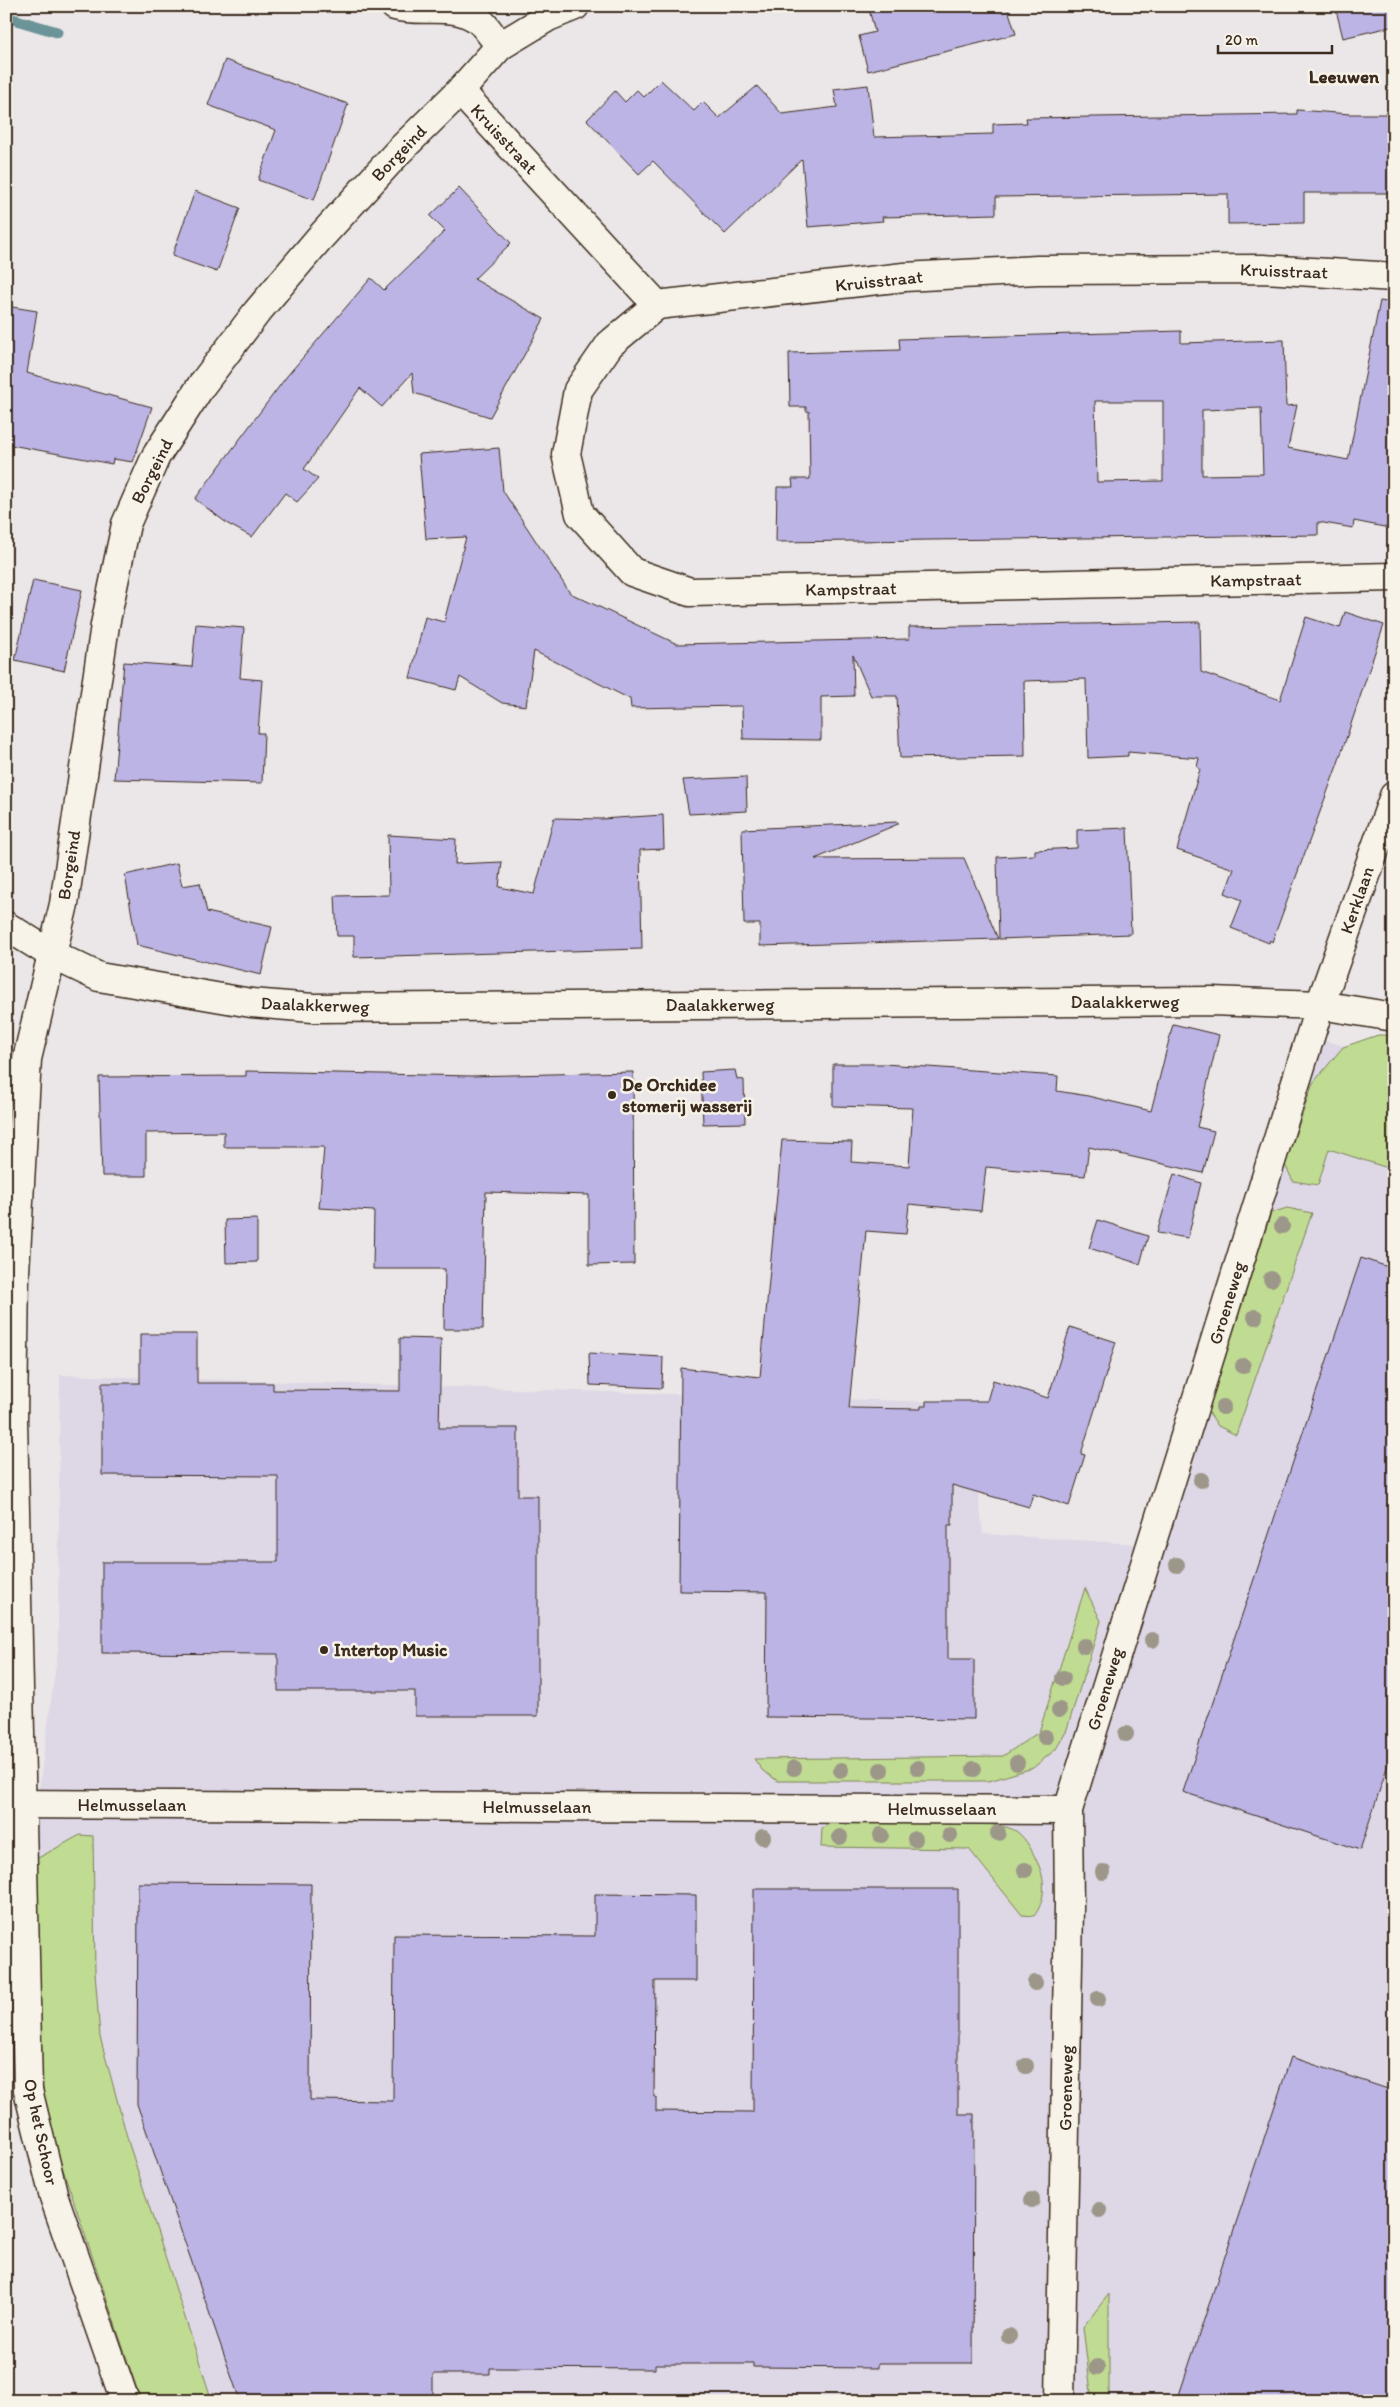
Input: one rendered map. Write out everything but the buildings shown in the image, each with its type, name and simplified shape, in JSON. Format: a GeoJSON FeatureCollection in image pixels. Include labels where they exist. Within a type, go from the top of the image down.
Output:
{"type":"FeatureCollection","features":[{"type":"Feature","properties":{"kind":"street"},"geometry":{"type":"LineString","coordinates":[[395,6],[406,9],[456,9],[480,22],[500,46]]}},
{"type":"Feature","properties":{"kind":"street","name":"Borgeind"},"geometry":{"type":"LineString","coordinates":[[53,955],[64,904],[105,625],[126,524],[156,456],[201,386],[257,312],[317,241],[398,152],[460,91],[500,46],[548,17],[575,6]]}},
{"type":"Feature","properties":{"kind":"street","name":"Kruisstraat"},"geometry":{"type":"LineString","coordinates":[[460,91],[657,305],[904,277],[1037,270],[1264,269],[1394,277]]}},
{"type":"Feature","properties":{"kind":"street","name":"Kampstraat"},"geometry":{"type":"LineString","coordinates":[[657,305],[610,344],[578,390],[566,454],[580,514],[632,572],[690,592],[1394,577]]}},
{"type":"Feature","properties":{"kind":"street","name":"Kerklaan"},"geometry":{"type":"LineString","coordinates":[[1320,1005],[1394,796]]}},
{"type":"Feature","properties":{"kind":"street"},"geometry":{"type":"LineString","coordinates":[[6,926],[53,955]]}},
{"type":"Feature","properties":{"kind":"street","name":"Daalakkerweg"},"geometry":{"type":"LineString","coordinates":[[53,955],[99,977],[251,1003],[313,1008],[1212,1001],[1320,1005],[1394,1018]]}},
{"type":"Feature","properties":{"kind":"street","name":"Op het Schoor"},"geometry":{"type":"LineString","coordinates":[[53,955],[27,1059],[14,1272],[14,1804],[28,2090],[54,2197],[125,2401]]}},
{"type":"Feature","properties":{"kind":"street","name":"Groeneweg"},"geometry":{"type":"LineString","coordinates":[[1060,2401],[1069,1917],[1068,1810],[1320,1005]]}},
{"type":"Feature","properties":{"kind":"street","name":"Helmusselaan"},"geometry":{"type":"LineString","coordinates":[[14,1804],[1068,1810]]}},
{"type":"Feature","properties":{"kind":"shaded area"},"geometry":{"type":"Polygon","coordinates":[[[1321,1040],[1394,1059],[1394,2401],[141,2401],[29,1863],[58,1650],[60,1375],[967,1403],[983,1534],[1165,1546],[1321,1040]]]}},
{"type":"Feature","properties":{"kind":"green space"},"geometry":{"type":"Polygon","coordinates":[[[1378,1035],[1394,1035],[1394,1170],[1329,1149],[1318,1185],[1293,1181],[1285,1165],[1313,1083],[1343,1047],[1378,1035]]]}},
{"type":"Feature","properties":{"kind":"green space"},"geometry":{"type":"Polygon","coordinates":[[[1287,1208],[1312,1213],[1236,1435],[1218,1426],[1208,1411],[1271,1213],[1287,1208]]]}},
{"type":"Feature","properties":{"kind":"green space"},"geometry":{"type":"Polygon","coordinates":[[[1085,1588],[1101,1621],[1066,1732],[1056,1749],[1033,1768],[989,1781],[778,1781],[763,1771],[754,1759],[1003,1756],[1039,1732],[1085,1588]]]}},
{"type":"Feature","properties":{"kind":"green space"},"geometry":{"type":"Polygon","coordinates":[[[900,1820],[957,1822],[1003,1827],[1016,1831],[1030,1847],[1043,1879],[1043,1892],[1038,1910],[1034,1916],[1022,1915],[969,1849],[821,1847],[822,1828],[834,1821],[900,1820]]]}},
{"type":"Feature","properties":{"kind":"green space"},"geometry":{"type":"Polygon","coordinates":[[[80,1835],[93,1836],[95,1972],[100,2037],[129,2144],[212,2401],[141,2401],[40,2101],[29,1863],[80,1835]]]}},
{"type":"Feature","properties":{"kind":"green space"},"geometry":{"type":"Polygon","coordinates":[[[1109,2294],[1109,2401],[1092,2401],[1083,2327],[1109,2294]]]}},
{"type":"Feature","properties":{"kind":"waterway"},"geometry":{"type":"LineString","coordinates":[[6,17],[57,32]]}},
{"type":"Feature","properties":{"kind":"place","name":"De Orchidee stomerij wasserij"},"geometry":{"type":"Point","coordinates":[612,1095]}},
{"type":"Feature","properties":{"kind":"place","name":"Intertop Music"},"geometry":{"type":"Point","coordinates":[324,1650]}},
{"type":"Feature","properties":{"kind":"district","name":"Leeuwen"},"geometry":{"type":"Point","coordinates":[1344,76]}}]}
